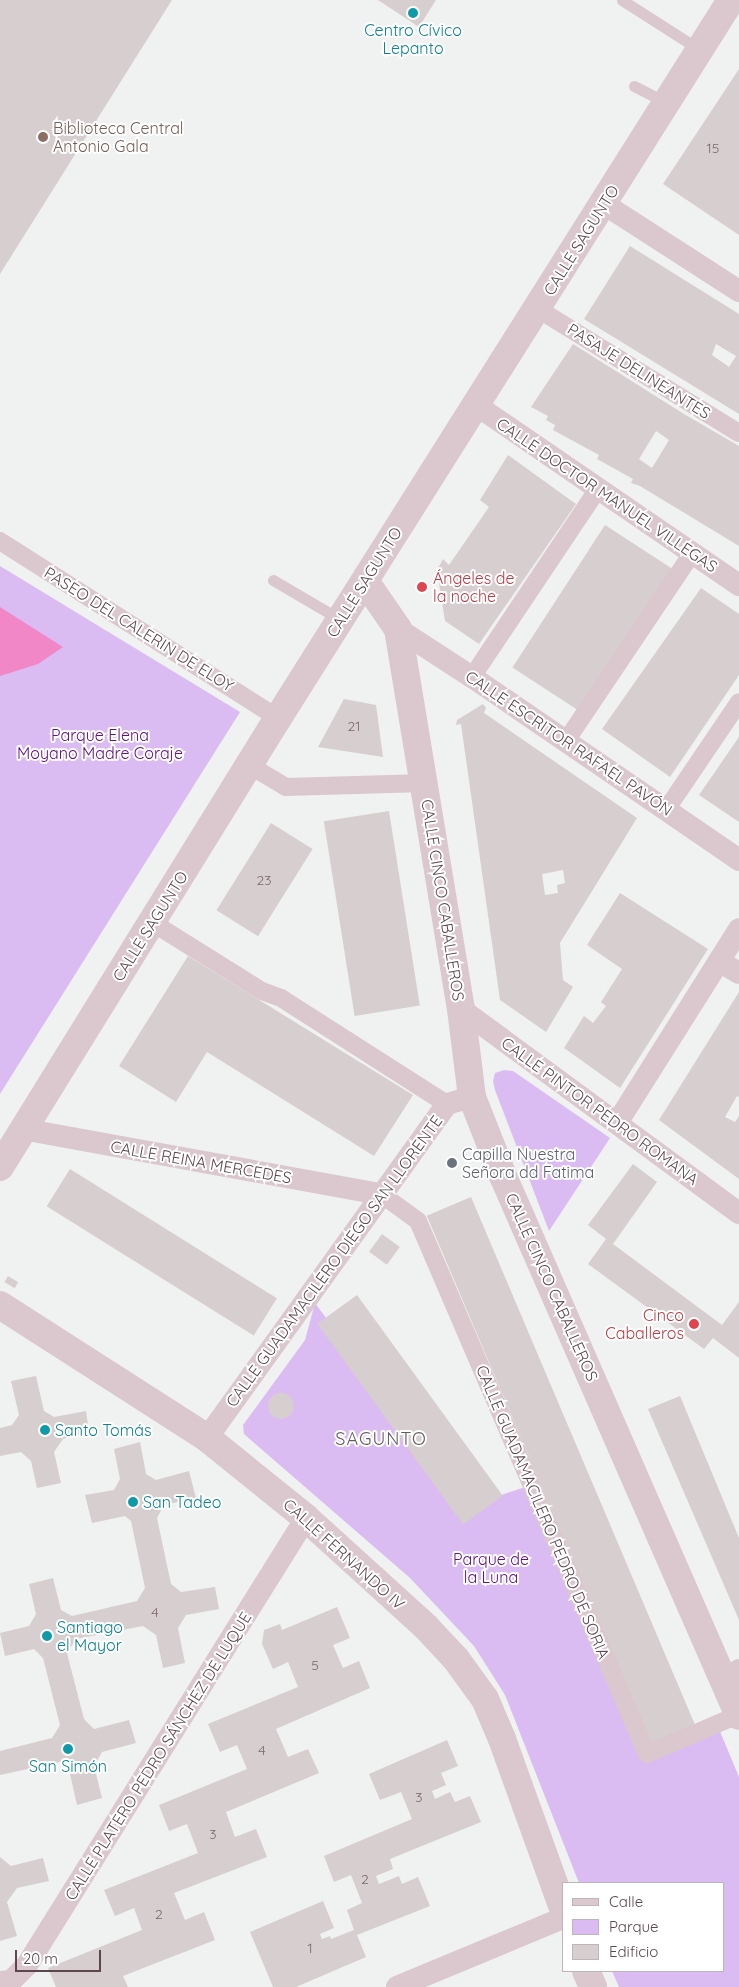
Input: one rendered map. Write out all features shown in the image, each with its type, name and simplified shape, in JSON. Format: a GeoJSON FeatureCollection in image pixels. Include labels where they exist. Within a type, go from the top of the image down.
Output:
{"type":"FeatureCollection","features":[{"type":"Feature","properties":{"kind":"street","name":"CALLE SAGUNTO"},"geometry":{"type":"LineString","coordinates":[[0,1167],[22,1129],[153,923],[278,718],[538,309],[731,0]]}},
{"type":"Feature","properties":{"kind":"street"},"geometry":{"type":"LineString","coordinates":[[604,204],[739,291]]}},
{"type":"Feature","properties":{"kind":"street","name":"PASAJE DELINEANTES"},"geometry":{"type":"LineString","coordinates":[[538,309],[739,432]]}},
{"type":"Feature","properties":{"kind":"street","name":"CALLE DOCTOR MANUEL VILLEGAS"},"geometry":{"type":"LineString","coordinates":[[476,405],[739,585]]}},
{"type":"Feature","properties":{"kind":"street"},"geometry":{"type":"LineString","coordinates":[[472,676],[598,490]]}},
{"type":"Feature","properties":{"kind":"street","name":"PASEO DEL CALERIN DE ELOY"},"geometry":{"type":"LineString","coordinates":[[0,541],[278,718]]}},
{"type":"Feature","properties":{"kind":"street"},"geometry":{"type":"LineString","coordinates":[[566,741],[693,552]]}},
{"type":"Feature","properties":{"kind":"street","name":"CALLE CINCO CABALLEROS"},"geometry":{"type":"LineString","coordinates":[[365,581],[398,629],[461,1009],[460,1100],[503,1176],[733,1678],[739,1716]]}},
{"type":"Feature","properties":{"kind":"street","name":"CALLE ESCRITOR RAFAEL PAVÓN"},"geometry":{"type":"LineString","coordinates":[[398,629],[472,676],[739,860]]}},
{"type":"Feature","properties":{"kind":"street"},"geometry":{"type":"LineString","coordinates":[[666,810],[739,702]]}},
{"type":"Feature","properties":{"kind":"street"},"geometry":{"type":"LineString","coordinates":[[249,765],[286,787],[425,783]]}},
{"type":"Feature","properties":{"kind":"street"},"geometry":{"type":"LineString","coordinates":[[153,923],[262,991],[281,998],[460,1100]]}},
{"type":"Feature","properties":{"kind":"street"},"geometry":{"type":"LineString","coordinates":[[618,1123],[739,929]]}},
{"type":"Feature","properties":{"kind":"street"},"geometry":{"type":"LineString","coordinates":[[719,961],[739,973]]}},
{"type":"Feature","properties":{"kind":"street","name":"CALLE PINTOR PEDRO ROMANA"},"geometry":{"type":"LineString","coordinates":[[461,1009],[739,1213]]}},
{"type":"Feature","properties":{"kind":"street","name":"CALLE GUADAMACILERO DIEGO SAN LLORENTE"},"geometry":{"type":"LineString","coordinates":[[206,1438],[382,1194],[460,1100]]}},
{"type":"Feature","properties":{"kind":"street","name":"CALLE REINA MERCEDES"},"geometry":{"type":"LineString","coordinates":[[22,1129],[382,1194]]}},
{"type":"Feature","properties":{"kind":"street","name":"CALLE GUADAMACILERO PEDRO DE SORIA"},"geometry":{"type":"LineString","coordinates":[[382,1194],[418,1221],[647,1754],[739,1716]]}},
{"type":"Feature","properties":{"kind":"street","name":"CALLE FERNANDO IV"},"geometry":{"type":"LineString","coordinates":[[0,1305],[206,1438],[306,1518],[456,1658],[484,1699],[502,1739],[562,1905]]}},
{"type":"Feature","properties":{"kind":"street","name":"CALLE PLATERO PEDRO SÁNCHEZ DE LUQUE"},"geometry":{"type":"LineString","coordinates":[[0,1982],[12,1981],[27,1965],[306,1518]]}},
{"type":"Feature","properties":{"kind":"street"},"geometry":{"type":"LineString","coordinates":[[397,1987],[562,1918]]}},
{"type":"Feature","properties":{"kind":"street"},"geometry":{"type":"LineString","coordinates":[[586,1972],[592,1987]]}},
{"type":"Feature","properties":{"kind":"lane"},"geometry":{"type":"LineString","coordinates":[[622,0],[700,50]]}},
{"type":"Feature","properties":{"kind":"lane"},"geometry":{"type":"LineString","coordinates":[[634,86],[667,103]]}},
{"type":"Feature","properties":{"kind":"lane"},"geometry":{"type":"LineString","coordinates":[[273,580],[341,620]]}},
{"type":"Feature","properties":{"kind":"green space","name":"Parque Elena Moyano Madre Coraje"},"geometry":{"type":"Polygon","coordinates":[[[0,566],[240,712],[0,1094],[0,566]]]}},
{"type":"Feature","properties":{"kind":"green space"},"geometry":{"type":"Polygon","coordinates":[[[504,1070],[513,1071],[610,1138],[549,1231],[495,1090],[493,1081],[495,1073],[504,1070]]]}},
{"type":"Feature","properties":{"kind":"green space","name":"Parque de la Luna"},"geometry":{"type":"Polygon","coordinates":[[[315,1303],[465,1507],[528,1486],[645,1759],[719,1729],[739,1777],[739,1987],[619,1987],[612,1972],[724,1972],[724,1882],[579,1882],[505,1695],[474,1646],[410,1578],[244,1434],[243,1425],[305,1340],[315,1303]]]}},
{"type":"Feature","properties":{"kind":"shaded area"},"geometry":{"type":"Polygon","coordinates":[[[0,607],[63,647],[38,664],[0,676],[0,607]]]}},
{"type":"Feature","properties":{"kind":"building","name":"Biblioteca Central Antonio Gala"},"geometry":{"type":"Polygon","coordinates":[[[0,0],[172,0],[0,274],[0,0]]]}},
{"type":"Feature","properties":{"kind":"building","name":"Centro Cívico Lepanto"},"geometry":{"type":"Polygon","coordinates":[[[378,0],[436,0],[419,27],[378,0]]]}},
{"type":"Feature","properties":{"kind":"building"},"geometry":{"type":"Polygon","coordinates":[[[739,69],[739,235],[663,184],[739,69]]]}},
{"type":"Feature","properties":{"kind":"building"},"geometry":{"type":"Polygon","coordinates":[[[630,246],[739,314],[739,414],[584,319],[630,246]],[[716,344],[712,355],[729,367],[736,356],[716,344]]]}},
{"type":"Feature","properties":{"kind":"building"},"geometry":{"type":"Polygon","coordinates":[[[573,344],[684,414],[739,446],[739,546],[640,486],[631,483],[633,479],[597,459],[599,455],[553,430],[555,425],[546,420],[548,416],[531,407],[573,344]],[[656,431],[639,459],[652,468],[669,440],[656,431]]]}},
{"type":"Feature","properties":{"kind":"building"},"geometry":{"type":"Polygon","coordinates":[[[508,455],[576,504],[479,644],[445,621],[437,570],[443,559],[449,565],[489,507],[480,500],[508,455]]]}},
{"type":"Feature","properties":{"kind":"building"},"geometry":{"type":"Polygon","coordinates":[[[605,525],[674,570],[581,712],[512,668],[605,525]]]}},
{"type":"Feature","properties":{"kind":"building"},"geometry":{"type":"Polygon","coordinates":[[[701,588],[739,614],[739,675],[670,777],[602,729],[701,588]]]}},
{"type":"Feature","properties":{"kind":"building"},"geometry":{"type":"Polygon","coordinates":[[[344,699],[376,705],[383,757],[318,747],[344,699]]]}},
{"type":"Feature","properties":{"kind":"building"},"geometry":{"type":"Polygon","coordinates":[[[483,704],[486,708],[484,713],[637,818],[560,943],[563,980],[573,987],[546,1032],[500,1000],[461,724],[456,725],[457,720],[483,704]],[[563,870],[542,874],[545,895],[558,893],[557,885],[565,883],[563,870]]]}},
{"type":"Feature","properties":{"kind":"building"},"geometry":{"type":"Polygon","coordinates":[[[739,737],[739,822],[699,795],[739,737]]]}},
{"type":"Feature","properties":{"kind":"building"},"geometry":{"type":"Polygon","coordinates":[[[389,811],[420,1006],[355,1016],[324,821],[389,811]]]}},
{"type":"Feature","properties":{"kind":"building"},"geometry":{"type":"Polygon","coordinates":[[[271,823],[313,849],[258,936],[216,910],[271,823]]]}},
{"type":"Feature","properties":{"kind":"building"},"geometry":{"type":"Polygon","coordinates":[[[620,893],[708,949],[620,1088],[564,1048],[584,1016],[593,1023],[606,1006],[601,1002],[622,969],[587,945],[620,893]]]}},
{"type":"Feature","properties":{"kind":"building"},"geometry":{"type":"Polygon","coordinates":[[[188,956],[413,1095],[374,1156],[207,1052],[176,1102],[119,1066],[188,956]]]}},
{"type":"Feature","properties":{"kind":"building"},"geometry":{"type":"Polygon","coordinates":[[[739,992],[739,1097],[737,1096],[725,1117],[735,1122],[739,1116],[739,1179],[659,1120],[739,992]]]}},
{"type":"Feature","properties":{"kind":"building"},"geometry":{"type":"Polygon","coordinates":[[[633,1164],[657,1182],[613,1244],[722,1325],[739,1302],[739,1358],[713,1338],[704,1349],[588,1264],[606,1239],[588,1225],[633,1164]]]}},
{"type":"Feature","properties":{"kind":"building"},"geometry":{"type":"Polygon","coordinates":[[[70,1169],[277,1298],[254,1336],[47,1206],[70,1169]]]}},
{"type":"Feature","properties":{"kind":"building"},"geometry":{"type":"Polygon","coordinates":[[[471,1197],[696,1728],[652,1747],[427,1216],[471,1197]]]}},
{"type":"Feature","properties":{"kind":"building"},"geometry":{"type":"Polygon","coordinates":[[[382,1234],[400,1247],[387,1265],[369,1252],[382,1234]]]}},
{"type":"Feature","properties":{"kind":"building"},"geometry":{"type":"Polygon","coordinates":[[[8,1276],[18,1282],[15,1288],[4,1282],[8,1276]]]}},
{"type":"Feature","properties":{"kind":"building"},"geometry":{"type":"Polygon","coordinates":[[[357,1295],[503,1496],[463,1524],[317,1324],[357,1295]]]}},
{"type":"Feature","properties":{"kind":"building","name":"Santo Tomás"},"geometry":{"type":"Polygon","coordinates":[[[36,1376],[44,1411],[54,1417],[86,1411],[89,1432],[63,1439],[54,1452],[61,1483],[37,1488],[31,1461],[21,1452],[0,1456],[0,1428],[12,1425],[19,1415],[11,1381],[36,1376]]]}},
{"type":"Feature","properties":{"kind":"building"},"geometry":{"type":"Polygon","coordinates":[[[281,1393],[290,1397],[294,1406],[290,1415],[281,1419],[272,1415],[268,1406],[272,1397],[281,1393]]]}},
{"type":"Feature","properties":{"kind":"building"},"geometry":{"type":"Polygon","coordinates":[[[680,1396],[739,1538],[739,1620],[648,1409],[680,1396]]]}},
{"type":"Feature","properties":{"kind":"building"},"geometry":{"type":"Polygon","coordinates":[[[140,1442],[146,1474],[156,1480],[189,1471],[196,1498],[164,1505],[157,1518],[171,1584],[181,1592],[215,1587],[219,1609],[186,1615],[178,1628],[185,1663],[163,1668],[156,1635],[143,1626],[76,1639],[67,1653],[84,1719],[94,1729],[129,1720],[136,1743],[102,1752],[94,1766],[102,1798],[77,1805],[69,1770],[60,1762],[0,1775],[0,1751],[52,1738],[60,1725],[43,1658],[34,1649],[5,1656],[0,1633],[29,1626],[36,1614],[29,1584],[53,1578],[61,1610],[72,1616],[137,1601],[145,1588],[131,1521],[125,1516],[92,1523],[85,1495],[114,1490],[120,1479],[114,1449],[140,1442]]]}},
{"type":"Feature","properties":{"kind":"building"},"geometry":{"type":"Polygon","coordinates":[[[337,1607],[350,1638],[333,1645],[343,1668],[359,1661],[370,1688],[276,1729],[288,1757],[308,1749],[319,1773],[226,1812],[235,1837],[256,1829],[267,1857],[174,1893],[185,1920],[204,1912],[215,1940],[123,1976],[128,1987],[56,1987],[48,1968],[142,1930],[134,1908],[115,1916],[104,1890],[198,1853],[187,1824],[169,1831],[159,1805],[247,1769],[237,1745],[220,1752],[208,1724],[298,1687],[288,1662],[273,1669],[262,1644],[264,1630],[280,1624],[282,1630],[337,1607]]]}},
{"type":"Feature","properties":{"kind":"building"},"geometry":{"type":"Polygon","coordinates":[[[447,1740],[458,1766],[441,1773],[446,1785],[432,1791],[435,1799],[450,1792],[455,1802],[470,1796],[481,1822],[390,1859],[393,1869],[376,1876],[379,1884],[399,1876],[402,1884],[418,1877],[430,1906],[357,1935],[366,1957],[296,1987],[273,1987],[250,1932],[323,1901],[334,1928],[320,1934],[322,1939],[330,1936],[331,1939],[354,1930],[347,1910],[362,1903],[351,1875],[334,1882],[324,1856],[412,1819],[401,1792],[380,1800],[369,1774],[447,1740]]]}},
{"type":"Feature","properties":{"kind":"building"},"geometry":{"type":"Polygon","coordinates":[[[0,1857],[11,1866],[43,1858],[49,1881],[17,1888],[7,1902],[17,1936],[0,1941],[0,1857]]]}},
{"type":"Feature","properties":{"kind":"place","name":"Centro Cívico Lepanto"},"geometry":{"type":"Point","coordinates":[413,13]}},
{"type":"Feature","properties":{"kind":"place","name":"Biblioteca Central Antonio Gala"},"geometry":{"type":"Point","coordinates":[43,137]}},
{"type":"Feature","properties":{"kind":"place","name":"Ángeles de la noche"},"geometry":{"type":"Point","coordinates":[422,587]}},
{"type":"Feature","properties":{"kind":"place","name":"Capilla Nuestra Señora dd Fatima"},"geometry":{"type":"Point","coordinates":[452,1163]}},
{"type":"Feature","properties":{"kind":"place","name":"Cinco Caballeros"},"geometry":{"type":"Point","coordinates":[694,1324]}},
{"type":"Feature","properties":{"kind":"place","name":"Santo Tomás"},"geometry":{"type":"Point","coordinates":[45,1430]}},
{"type":"Feature","properties":{"kind":"place","name":"San Tadeo"},"geometry":{"type":"Point","coordinates":[133,1502]}},
{"type":"Feature","properties":{"kind":"place","name":"Santiago el Mayor"},"geometry":{"type":"Point","coordinates":[47,1636]}},
{"type":"Feature","properties":{"kind":"place","name":"San Simón"},"geometry":{"type":"Point","coordinates":[68,1749]}},
{"type":"Feature","properties":{"kind":"district","name":"SAGUNTO"},"geometry":{"type":"Point","coordinates":[381,1439]}}]}
